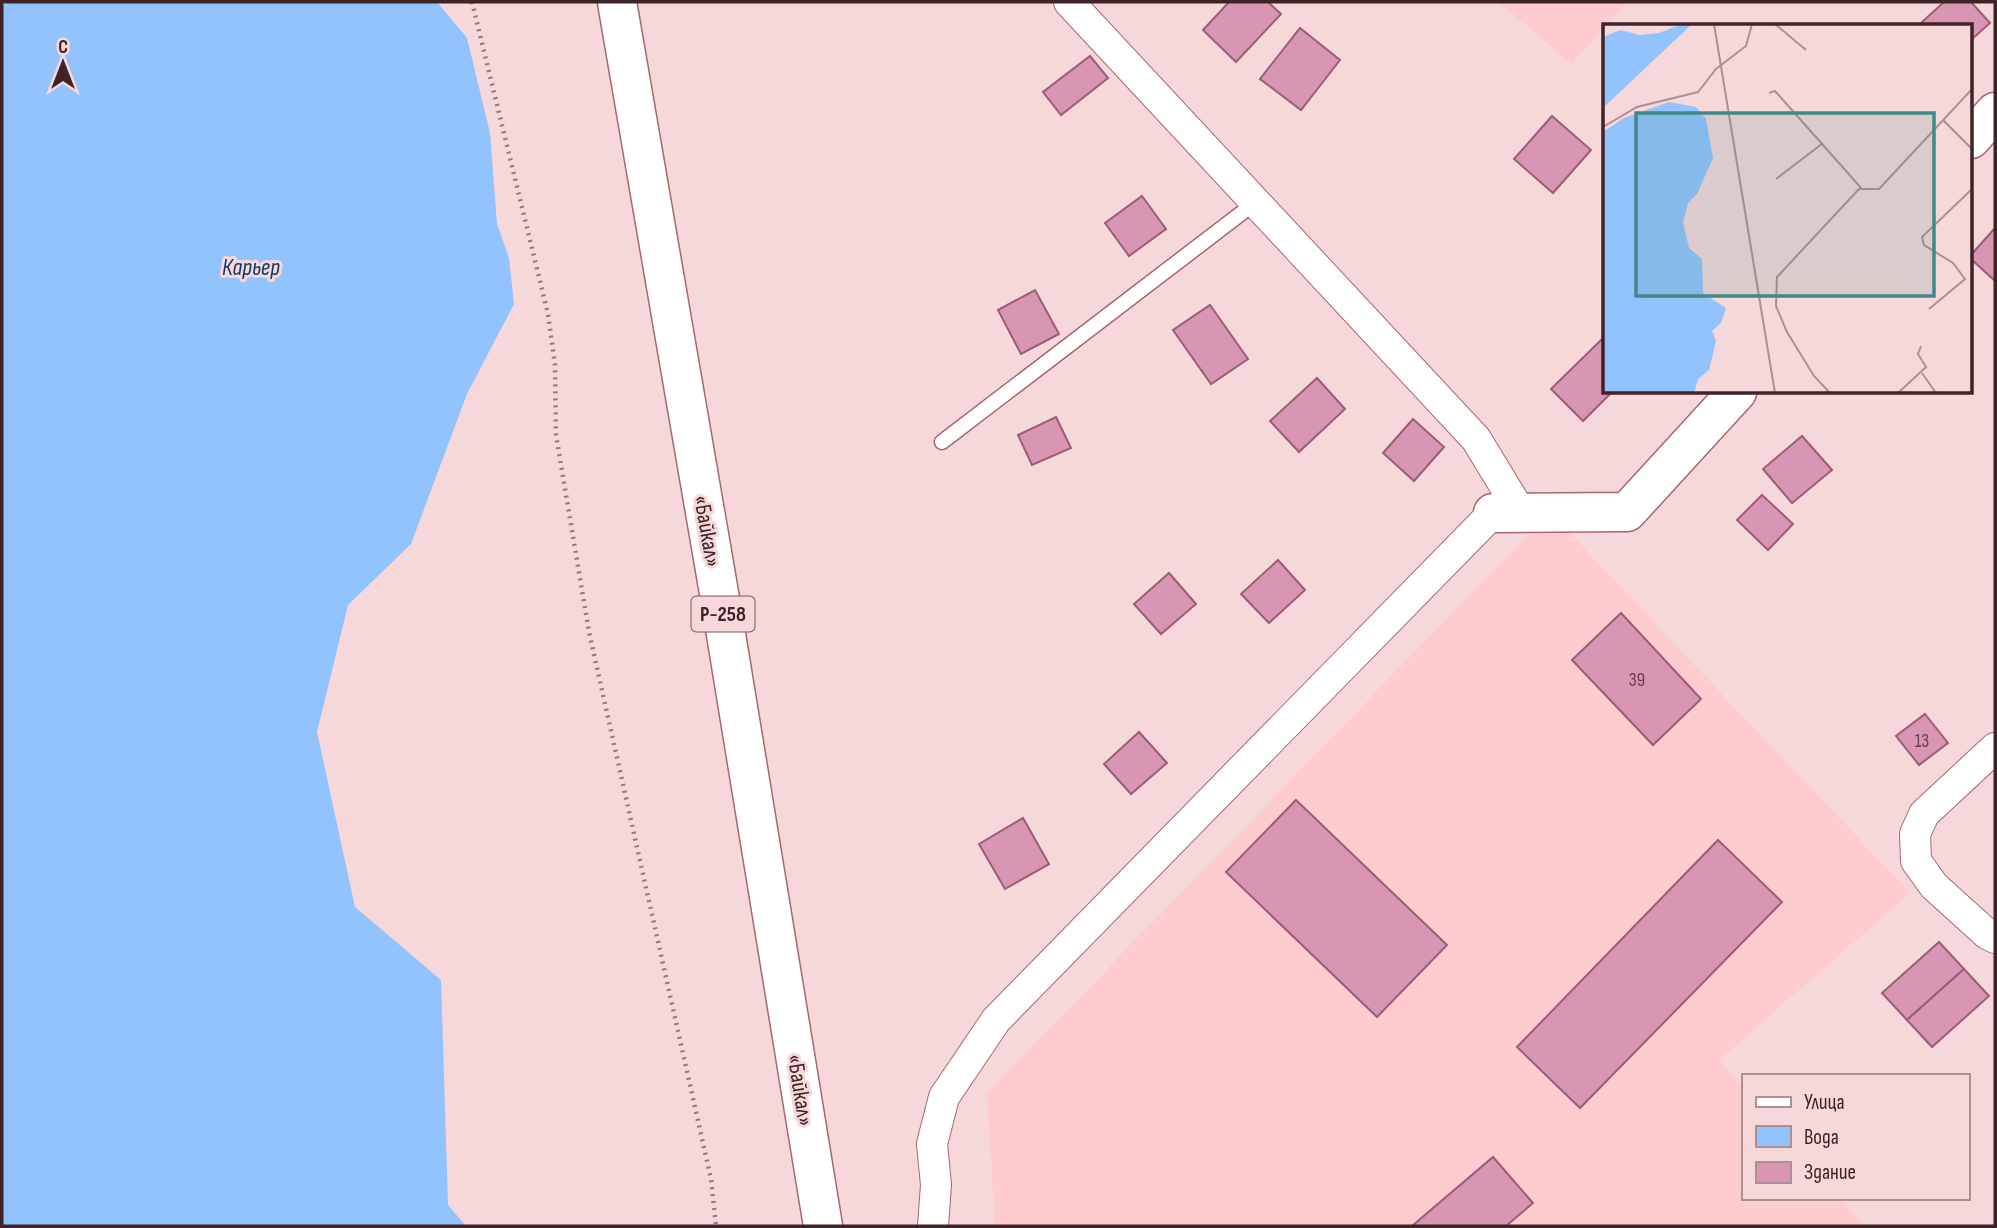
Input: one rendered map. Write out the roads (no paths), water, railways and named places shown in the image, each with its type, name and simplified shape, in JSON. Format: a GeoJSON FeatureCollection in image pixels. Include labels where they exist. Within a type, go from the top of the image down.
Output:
{"type":"FeatureCollection","features":[{"type":"Feature","properties":{"kind":"main road","name":"«Байкал»"},"geometry":{"type":"LineString","coordinates":[[617,2],[723,616],[823,1226]]}},
{"type":"Feature","properties":{"kind":"main road"},"geometry":{"type":"LineString","coordinates":[[1972,138],[1995,112]]}},
{"type":"Feature","properties":{"kind":"main road"},"geometry":{"type":"LineString","coordinates":[[1506,512],[1627,512],[1735,394]]}},
{"type":"Feature","properties":{"kind":"street"},"geometry":{"type":"LineString","coordinates":[[933,1226],[936,1185],[932,1144],[944,1097],[996,1020],[1506,512],[1502,479],[1476,439],[1069,2]]}},
{"type":"Feature","properties":{"kind":"street"},"geometry":{"type":"LineString","coordinates":[[1995,748],[1924,814],[1915,834],[1916,861],[1934,886],[1987,934],[1995,938]]}},
{"type":"Feature","properties":{"kind":"lane"},"geometry":{"type":"LineString","coordinates":[[942,442],[1256,202]]}},
{"type":"Feature","properties":{"kind":"water","name":"Карьер"},"geometry":{"type":"Polygon","coordinates":[[[10,2],[437,2],[467,38],[490,133],[497,224],[509,258],[514,304],[467,394],[411,544],[348,605],[317,732],[355,907],[441,980],[448,1205],[466,1226],[2,1226],[2,5],[10,2]]]}}]}
